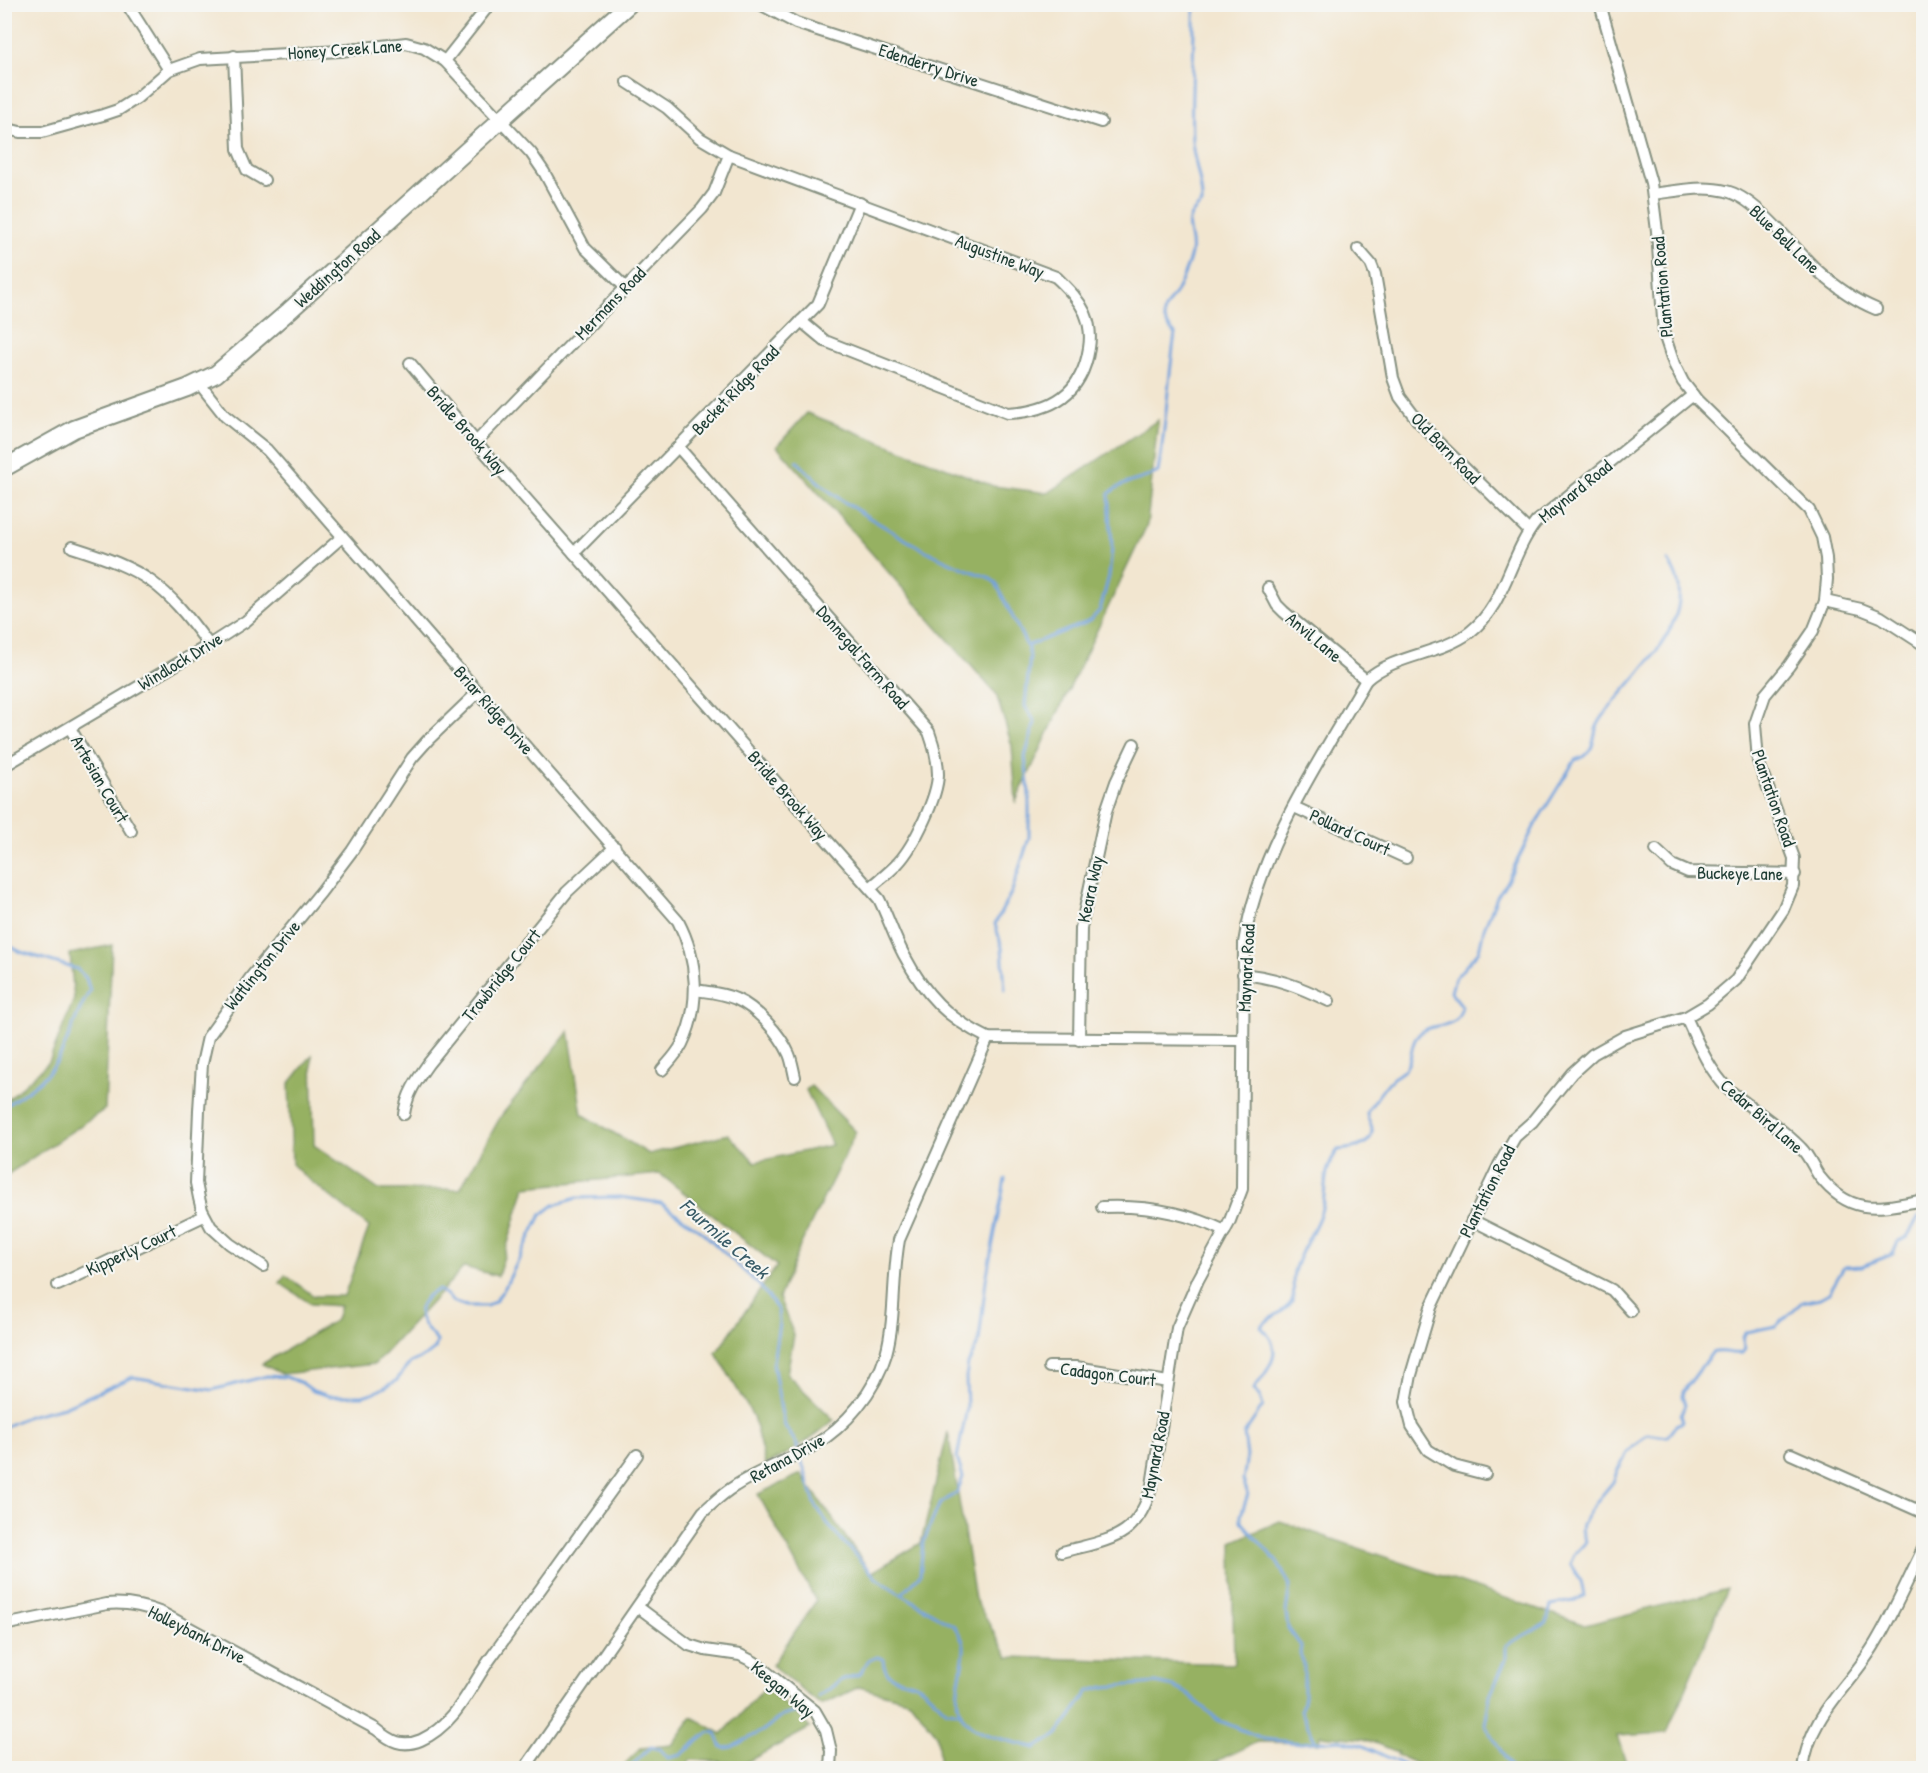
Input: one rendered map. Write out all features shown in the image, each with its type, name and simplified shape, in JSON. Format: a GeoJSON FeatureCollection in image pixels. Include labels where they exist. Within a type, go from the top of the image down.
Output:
{"type":"FeatureCollection","features":[{"type":"Feature","properties":{"kind":"main road","name":"Weddington Road"},"geometry":{"type":"LineString","coordinates":[[4,468],[74,429],[199,383],[216,374],[629,4]]}},
{"type":"Feature","properties":{"kind":"street"},"geometry":{"type":"LineString","coordinates":[[127,4],[169,70]]}},
{"type":"Feature","properties":{"kind":"street"},"geometry":{"type":"LineString","coordinates":[[445,61],[490,4]]}},
{"type":"Feature","properties":{"kind":"street","name":"Edenderry Drive"},"geometry":{"type":"LineString","coordinates":[[760,4],[796,23],[1101,122]]}},
{"type":"Feature","properties":{"kind":"street","name":"Plantation Road"},"geometry":{"type":"LineString","coordinates":[[1485,1474],[1454,1466],[1428,1450],[1412,1426],[1406,1402],[1411,1375],[1431,1307],[1498,1165],[1515,1137],[1532,1122],[1582,1063],[1593,1054],[1613,1041],[1686,1017],[1708,1004],[1736,980],[1783,910],[1792,889],[1795,874],[1791,850],[1768,794],[1758,761],[1755,724],[1765,695],[1813,631],[1825,601],[1827,579],[1822,537],[1809,510],[1693,395],[1674,364],[1664,334],[1653,194],[1600,4]]}},
{"type":"Feature","properties":{"kind":"street","name":"Honey Creek Lane"},"geometry":{"type":"LineString","coordinates":[[4,128],[30,133],[58,129],[118,110],[137,98],[169,70],[200,59],[340,51],[406,43],[424,48],[445,61],[531,153],[585,248],[626,288]]}},
{"type":"Feature","properties":{"kind":"street"},"geometry":{"type":"LineString","coordinates":[[234,56],[238,149],[247,170],[264,180]]}},
{"type":"Feature","properties":{"kind":"street","name":"Augustine Way"},"geometry":{"type":"LineString","coordinates":[[627,82],[667,108],[700,138],[729,154],[1056,277],[1073,294],[1085,313],[1091,333],[1087,360],[1080,378],[1067,395],[1050,405],[1029,412],[1008,413],[825,341],[801,321]]}},
{"type":"Feature","properties":{"kind":"street","name":"Mermans Road"},"geometry":{"type":"LineString","coordinates":[[476,442],[702,209],[714,192],[729,154]]}},
{"type":"Feature","properties":{"kind":"street","name":"Blue Bell Lane"},"geometry":{"type":"LineString","coordinates":[[1653,194],[1715,189],[1728,191],[1741,197],[1764,216],[1825,276],[1862,303],[1875,309]]}},
{"type":"Feature","properties":{"kind":"street","name":"Becket Ridge Road"},"geometry":{"type":"LineString","coordinates":[[574,553],[818,304],[860,203]]}},
{"type":"Feature","properties":{"kind":"street","name":"Old Barn Road"},"geometry":{"type":"LineString","coordinates":[[1359,249],[1376,274],[1393,381],[1401,397],[1418,421],[1529,531]]}},
{"type":"Feature","properties":{"kind":"street","name":"Bridle Brook Way"},"geometry":{"type":"LineString","coordinates":[[410,363],[476,442],[870,888],[879,899],[903,954],[925,989],[943,1010],[964,1026],[988,1038],[1242,1040]]}},
{"type":"Feature","properties":{"kind":"street","name":"Briar Ridge Drive"},"geometry":{"type":"LineString","coordinates":[[199,383],[225,416],[267,450],[678,921],[685,935],[693,965],[694,1006],[682,1043],[662,1070]]}},
{"type":"Feature","properties":{"kind":"street","name":"Maynard Road"},"geometry":{"type":"LineString","coordinates":[[1062,1552],[1111,1540],[1125,1532],[1140,1517],[1148,1501],[1177,1328],[1185,1307],[1225,1231],[1242,1190],[1244,943],[1256,890],[1294,807],[1366,680],[1384,668],[1451,643],[1472,630],[1499,596],[1529,531],[1536,522],[1693,395]]}},
{"type":"Feature","properties":{"kind":"street","name":"Donnegal Farm Road"},"geometry":{"type":"LineString","coordinates":[[679,448],[929,732],[937,756],[938,775],[935,795],[909,849],[899,862],[870,888]]}},
{"type":"Feature","properties":{"kind":"street","name":"Windlock Drive"},"geometry":{"type":"LineString","coordinates":[[4,766],[209,645],[261,609],[342,537]]}},
{"type":"Feature","properties":{"kind":"street"},"geometry":{"type":"LineString","coordinates":[[72,547],[124,565],[148,578],[170,595],[184,610],[209,645]]}},
{"type":"Feature","properties":{"kind":"street","name":"Anvil Lane"},"geometry":{"type":"LineString","coordinates":[[1268,588],[1277,605],[1284,612],[1366,680]]}},
{"type":"Feature","properties":{"kind":"street"},"geometry":{"type":"LineString","coordinates":[[1825,601],[1861,609],[1881,617],[1923,645]]}},
{"type":"Feature","properties":{"kind":"street","name":"Watlington Drive"},"geometry":{"type":"LineString","coordinates":[[263,1266],[224,1240],[211,1227],[204,1216],[196,1183],[202,1064],[208,1037],[251,977],[352,851],[412,758],[478,692]]}},
{"type":"Feature","properties":{"kind":"street","name":"Artesian Court"},"geometry":{"type":"LineString","coordinates":[[70,728],[131,831]]}},
{"type":"Feature","properties":{"kind":"street","name":"Keara Way"},"geometry":{"type":"LineString","coordinates":[[1079,1040],[1081,928],[1106,812],[1116,782],[1134,744]]}},
{"type":"Feature","properties":{"kind":"street","name":"Pollard Court"},"geometry":{"type":"LineString","coordinates":[[1294,807],[1406,858]]}},
{"type":"Feature","properties":{"kind":"street","name":"Trowbridge Court"},"geometry":{"type":"LineString","coordinates":[[404,1114],[408,1094],[428,1064],[567,892],[615,847]]}},
{"type":"Feature","properties":{"kind":"street","name":"Buckeye Lane"},"geometry":{"type":"LineString","coordinates":[[1656,850],[1672,865],[1688,872],[1795,874]]}},
{"type":"Feature","properties":{"kind":"street"},"geometry":{"type":"LineString","coordinates":[[1243,974],[1271,978],[1297,986],[1329,1001]]}},
{"type":"Feature","properties":{"kind":"street"},"geometry":{"type":"LineString","coordinates":[[694,990],[736,999],[754,1012],[782,1041],[789,1054],[795,1077]]}},
{"type":"Feature","properties":{"kind":"street","name":"Cedar Bird Lane"},"geometry":{"type":"LineString","coordinates":[[1686,1017],[1718,1079],[1801,1148],[1817,1173],[1836,1194],[1854,1205],[1875,1208],[1923,1200]]}},
{"type":"Feature","properties":{"kind":"street","name":"Retana Drive"},"geometry":{"type":"LineString","coordinates":[[525,1768],[703,1512],[736,1485],[784,1462],[826,1437],[858,1406],[872,1387],[879,1373],[889,1339],[899,1240],[988,1038]]}},
{"type":"Feature","properties":{"kind":"street"},"geometry":{"type":"LineString","coordinates":[[1102,1207],[1143,1207],[1163,1210],[1203,1220],[1225,1231]]}},
{"type":"Feature","properties":{"kind":"street","name":"Kipperly Court"},"geometry":{"type":"LineString","coordinates":[[58,1285],[204,1216]]}},
{"type":"Feature","properties":{"kind":"street"},"geometry":{"type":"LineString","coordinates":[[1472,1220],[1612,1290],[1631,1311]]}},
{"type":"Feature","properties":{"kind":"street","name":"Cadagon Court"},"geometry":{"type":"LineString","coordinates":[[1049,1367],[1076,1367],[1168,1382]]}},
{"type":"Feature","properties":{"kind":"street"},"geometry":{"type":"LineString","coordinates":[[1791,1454],[1923,1513]]}},
{"type":"Feature","properties":{"kind":"street","name":"Holleybank Drive"},"geometry":{"type":"LineString","coordinates":[[4,1625],[107,1604],[128,1604],[150,1608],[376,1729],[397,1743],[410,1744],[430,1735],[455,1713],[483,1669],[637,1455]]}},
{"type":"Feature","properties":{"kind":"street"},"geometry":{"type":"LineString","coordinates":[[1803,1768],[1814,1728],[1823,1712],[1876,1643],[1923,1547]]}},
{"type":"Feature","properties":{"kind":"street","name":"Keegan Way"},"geometry":{"type":"LineString","coordinates":[[638,1607],[689,1645],[705,1650],[740,1655],[754,1662],[815,1711],[826,1730],[831,1751],[830,1768]]}},
{"type":"Feature","properties":{"kind":"green space"},"geometry":{"type":"Polygon","coordinates":[[[807,413],[993,486],[1048,493],[1158,420],[1147,525],[1016,801],[1012,746],[996,694],[777,446],[807,413]]]}},
{"type":"Feature","properties":{"kind":"green space"},"geometry":{"type":"Polygon","coordinates":[[[112,945],[105,1109],[5,1176],[5,1102],[49,1062],[74,999],[70,954],[112,945]]]}},
{"type":"Feature","properties":{"kind":"green space"},"geometry":{"type":"Polygon","coordinates":[[[569,1031],[582,1114],[649,1154],[728,1134],[755,1162],[832,1145],[806,1090],[811,1086],[856,1132],[800,1246],[779,1298],[794,1335],[787,1374],[834,1420],[784,1456],[765,1465],[753,1416],[716,1353],[777,1266],[660,1174],[525,1187],[498,1276],[464,1267],[375,1364],[282,1374],[262,1364],[336,1320],[340,1306],[311,1304],[280,1283],[285,1275],[314,1296],[344,1296],[369,1227],[292,1164],[289,1084],[312,1055],[314,1145],[379,1190],[460,1189],[501,1116],[569,1031]]]}},
{"type":"Feature","properties":{"kind":"green space"},"geometry":{"type":"Polygon","coordinates":[[[948,1432],[975,1599],[1008,1657],[1234,1664],[1232,1542],[1280,1521],[1585,1625],[1727,1589],[1667,1733],[1617,1736],[1628,1768],[1426,1768],[1397,1755],[1398,1752],[1364,1739],[1320,1735],[1319,1743],[1257,1742],[1202,1768],[940,1768],[937,1735],[910,1701],[859,1687],[821,1705],[772,1665],[816,1601],[758,1494],[801,1474],[871,1573],[921,1543],[948,1432]]]}},
{"type":"Feature","properties":{"kind":"green space"},"geometry":{"type":"Polygon","coordinates":[[[765,1688],[797,1714],[810,1728],[745,1763],[690,1760],[687,1768],[621,1768],[641,1748],[672,1745],[692,1717],[722,1734],[765,1688]]]}},
{"type":"Feature","properties":{"kind":"waterway"},"geometry":{"type":"LineString","coordinates":[[1027,646],[1090,621],[1100,610],[1109,576],[1112,548],[1109,494],[1120,486],[1158,472],[1175,334],[1166,322],[1164,311],[1180,285],[1191,254],[1190,217],[1202,204],[1192,140],[1194,4]]}},
{"type":"Feature","properties":{"kind":"waterway"},"geometry":{"type":"LineString","coordinates":[[797,461],[838,498],[897,535],[922,549],[988,577],[996,583],[1027,646],[1030,656],[1025,706],[1035,722],[1025,757],[1029,793],[1029,838],[1012,891],[995,924],[1002,947],[1005,990]]}},
{"type":"Feature","properties":{"kind":"waterway"},"geometry":{"type":"LineString","coordinates":[[1315,1741],[1301,1711],[1304,1696],[1304,1664],[1300,1653],[1301,1646],[1288,1628],[1286,1612],[1290,1585],[1277,1562],[1241,1521],[1248,1494],[1243,1480],[1247,1456],[1244,1434],[1263,1406],[1254,1389],[1270,1366],[1274,1351],[1269,1336],[1261,1327],[1287,1307],[1292,1300],[1294,1272],[1321,1212],[1327,1174],[1332,1159],[1338,1150],[1360,1146],[1369,1140],[1372,1130],[1367,1112],[1389,1082],[1406,1068],[1418,1035],[1424,1030],[1449,1023],[1459,1015],[1462,1006],[1451,992],[1455,978],[1479,951],[1484,928],[1497,897],[1536,823],[1575,760],[1586,755],[1591,749],[1598,724],[1664,641],[1674,621],[1679,601],[1678,581],[1668,561]]}},
{"type":"Feature","properties":{"kind":"waterway","name":"Fourmile Creek"},"geometry":{"type":"LineString","coordinates":[[4,943],[21,952],[77,969],[86,978],[90,991],[55,1064],[35,1084],[4,1107]]}},
{"type":"Feature","properties":{"kind":"waterway"},"geometry":{"type":"LineString","coordinates":[[902,1594],[920,1575],[923,1543],[939,1505],[957,1492],[963,1477],[957,1458],[967,1408],[966,1377],[968,1364],[979,1341],[986,1280],[1005,1179]]}},
{"type":"Feature","properties":{"kind":"waterway","name":"Fourmile Creek"},"geometry":{"type":"LineString","coordinates":[[4,1427],[28,1416],[64,1407],[133,1377],[212,1390],[267,1376],[286,1377],[302,1383],[313,1391],[329,1396],[363,1396],[378,1391],[396,1381],[410,1363],[435,1349],[437,1341],[420,1318],[420,1307],[428,1296],[439,1290],[452,1301],[466,1306],[487,1306],[495,1301],[504,1289],[541,1215],[554,1205],[577,1198],[620,1197],[661,1203],[701,1231],[760,1286],[778,1310],[779,1323],[773,1363],[781,1410],[785,1426],[796,1443],[815,1504],[830,1527],[877,1579],[954,1626],[964,1646],[957,1700],[965,1720],[974,1728],[994,1737],[1035,1748],[1057,1735],[1089,1691],[1104,1687],[1156,1683],[1174,1687],[1188,1694],[1218,1720],[1264,1739],[1301,1743],[1340,1740],[1364,1746],[1410,1768]]}},
{"type":"Feature","properties":{"kind":"waterway"},"geometry":{"type":"LineString","coordinates":[[1511,1768],[1485,1724],[1490,1696],[1506,1659],[1506,1645],[1547,1623],[1551,1605],[1574,1601],[1584,1596],[1581,1581],[1570,1564],[1574,1555],[1586,1542],[1581,1530],[1582,1524],[1613,1482],[1627,1453],[1647,1434],[1667,1437],[1676,1425],[1683,1422],[1681,1415],[1685,1405],[1683,1392],[1712,1353],[1742,1353],[1745,1349],[1742,1337],[1746,1332],[1776,1326],[1802,1302],[1820,1298],[1829,1293],[1844,1267],[1862,1266],[1893,1254],[1898,1242],[1907,1237],[1919,1217]]}},
{"type":"Feature","properties":{"kind":"waterway"},"geometry":{"type":"LineString","coordinates":[[818,1697],[841,1680],[860,1674],[868,1661],[877,1657],[883,1659],[884,1667],[891,1676],[918,1685],[947,1711],[960,1712]]}},
{"type":"Feature","properties":{"kind":"waterway"},"geometry":{"type":"LineString","coordinates":[[629,1768],[651,1747],[660,1749],[668,1758],[681,1755],[709,1732],[716,1733],[724,1748],[732,1747],[762,1731],[782,1716],[796,1712]]}}]}
